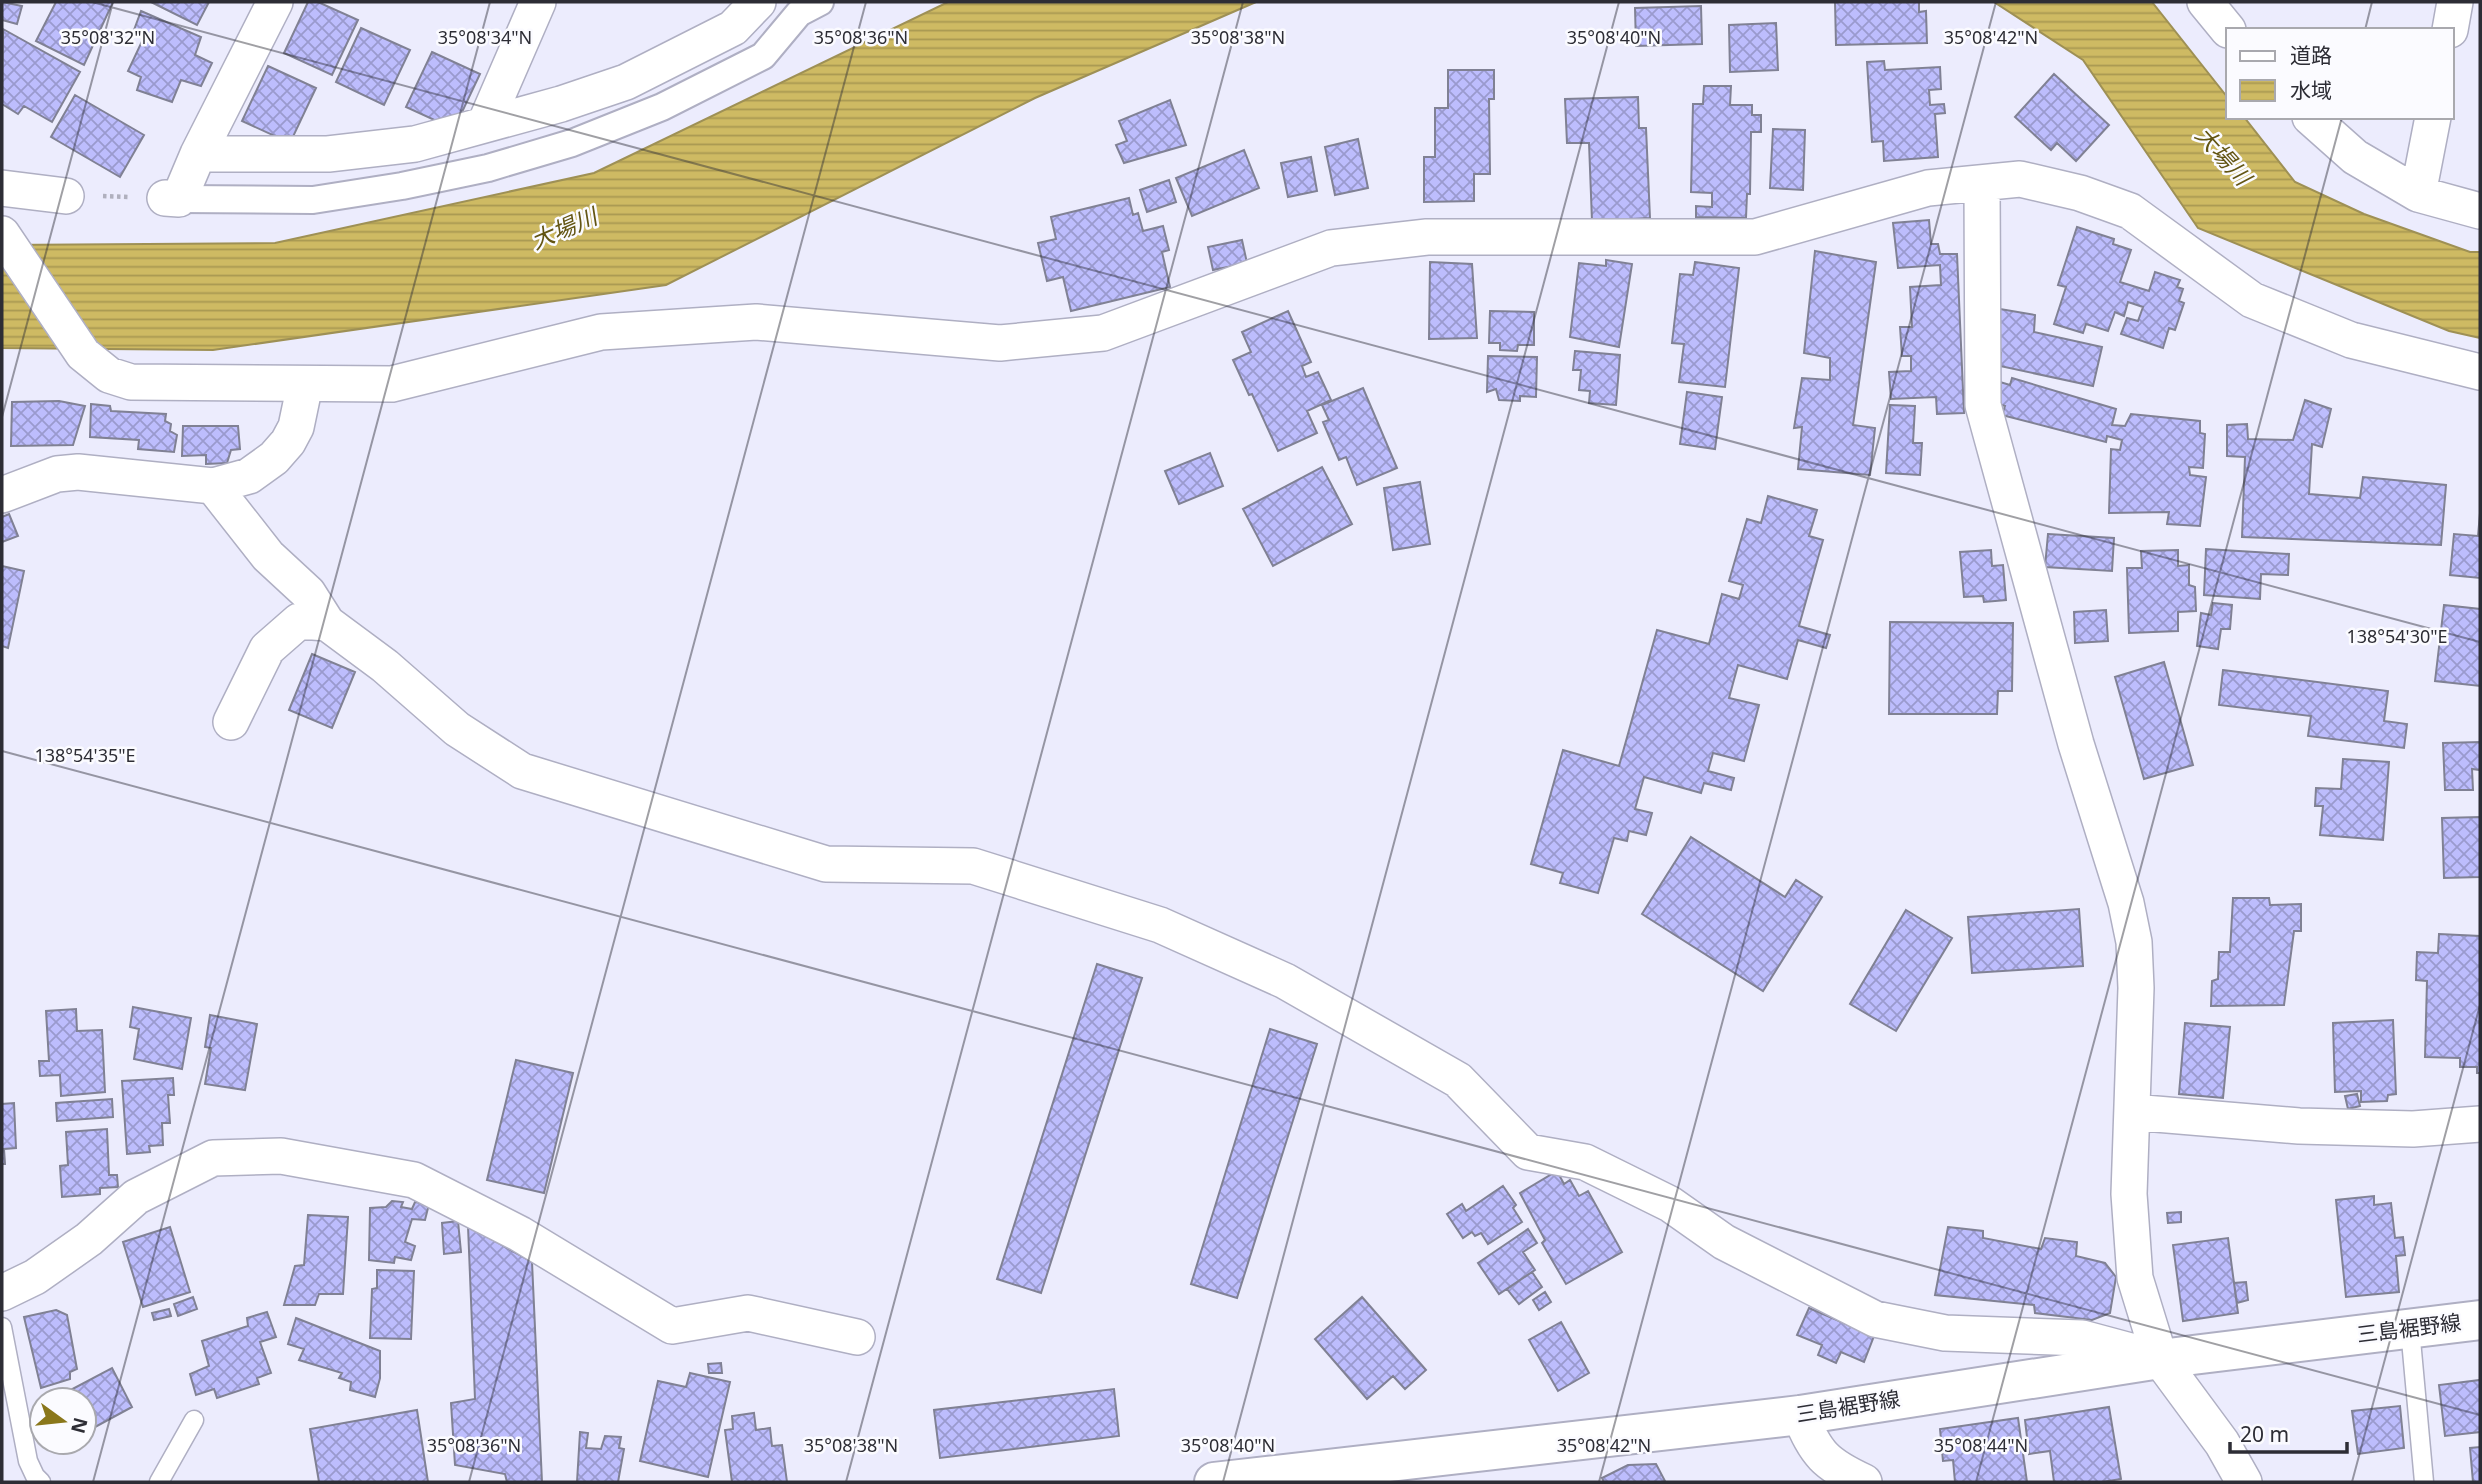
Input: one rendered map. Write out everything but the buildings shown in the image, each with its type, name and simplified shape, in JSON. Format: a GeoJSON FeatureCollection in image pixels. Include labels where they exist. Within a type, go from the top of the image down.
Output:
{"type":"FeatureCollection","features":[{"type":"Feature","properties":{"kind":"main road","name":"三島裾野線"},"geometry":{"type":"LineString","coordinates":[[1213,1482],[1800,1415],[2160,1359],[2480,1320]]}},
{"type":"Feature","properties":{"kind":"street"},"geometry":{"type":"LineString","coordinates":[[275,2],[198,154],[172,198],[313,200],[402,186],[488,168],[572,143],[662,107],[763,56],[799,13],[820,2]]}},
{"type":"Feature","properties":{"kind":"street"},"geometry":{"type":"LineString","coordinates":[[485,124],[538,2]]}},
{"type":"Feature","properties":{"kind":"street"},"geometry":{"type":"LineString","coordinates":[[198,154],[328,154],[415,144],[561,104],[626,82],[733,28],[758,2]]}},
{"type":"Feature","properties":{"kind":"street"},"geometry":{"type":"LineString","coordinates":[[2205,2],[2226,28]]}},
{"type":"Feature","properties":{"kind":"street"},"geometry":{"type":"LineString","coordinates":[[2450,28],[2455,2]]}},
{"type":"Feature","properties":{"kind":"street"},"geometry":{"type":"LineString","coordinates":[[2312,119],[2355,158],[2418,194],[2480,211]]}},
{"type":"Feature","properties":{"kind":"street"},"geometry":{"type":"LineString","coordinates":[[2418,194],[2432,119]]}},
{"type":"Feature","properties":{"kind":"street"},"geometry":{"type":"LineString","coordinates":[[2,233],[83,354],[108,374],[131,382],[392,384],[601,332],[756,323],[1000,343],[1103,333],[1331,248],[1427,237],[1755,237],[1928,188],[2020,179],[2080,193],[2130,211],[2252,300],[2351,340],[2480,372]]}},
{"type":"Feature","properties":{"kind":"street"},"geometry":{"type":"LineString","coordinates":[[1982,184],[1983,405],[2076,744],[2126,903],[2134,942],[2136,988],[2129,1194],[2135,1278],[2160,1359],[2222,1443],[2244,1482]]}},
{"type":"Feature","properties":{"kind":"street"},"geometry":{"type":"LineString","coordinates":[[2,188],[66,196]]}},
{"type":"Feature","properties":{"kind":"street"},"geometry":{"type":"LineString","coordinates":[[2,495],[57,474],[78,472],[213,486],[249,476],[274,458],[288,442],[296,428],[305,384]]}},
{"type":"Feature","properties":{"kind":"street"},"geometry":{"type":"LineString","coordinates":[[213,486],[268,556],[308,593],[327,623],[385,666],[457,729],[522,771],[826,864],[973,866],[1172,930],[1285,981],[1458,1080],[1528,1152],[1585,1161],[1670,1204],[1724,1242],[1875,1319],[1945,1333],[2082,1338],[2160,1359]]}},
{"type":"Feature","properties":{"kind":"street"},"geometry":{"type":"LineString","coordinates":[[231,722],[267,649],[299,621],[327,623]]}},
{"type":"Feature","properties":{"kind":"street"},"geometry":{"type":"LineString","coordinates":[[2132,1112],[2299,1126],[2413,1129],[2480,1124]]}},
{"type":"Feature","properties":{"kind":"street"},"geometry":{"type":"LineString","coordinates":[[2,1293],[36,1277],[89,1238],[136,1197],[213,1158],[281,1156],[414,1180],[520,1234],[673,1326],[748,1312],[857,1337]]}},
{"type":"Feature","properties":{"kind":"street"},"geometry":{"type":"LineString","coordinates":[[1800,1415],[1813,1446],[1843,1472],[1864,1482]]}},
{"type":"Feature","properties":{"kind":"lane"},"geometry":{"type":"LineString","coordinates":[[2,1327],[28,1461],[34,1476],[41,1482]]}},
{"type":"Feature","properties":{"kind":"lane"},"geometry":{"type":"LineString","coordinates":[[2410,1329],[2424,1482]]}},
{"type":"Feature","properties":{"kind":"lane"},"geometry":{"type":"LineString","coordinates":[[159,1482],[194,1420]]}},
{"type":"Feature","properties":{"kind":"path"},"geometry":{"type":"LineString","coordinates":[[66,196],[172,198]]}},
{"type":"Feature","properties":{"kind":"water","name":"大場川"},"geometry":{"type":"Polygon","coordinates":[[[948,2],[1256,2],[1035,98],[666,285],[213,350],[2,348],[2,245],[275,243],[594,173],[948,2]]]}},
{"type":"Feature","properties":{"kind":"water","name":"大場川"},"geometry":{"type":"Polygon","coordinates":[[[1994,2],[2152,2],[2226,95],[2226,119],[2246,119],[2295,182],[2364,214],[2470,252],[2480,252],[2480,338],[2449,331],[2198,228],[2083,60],[1994,2]]]}}]}
